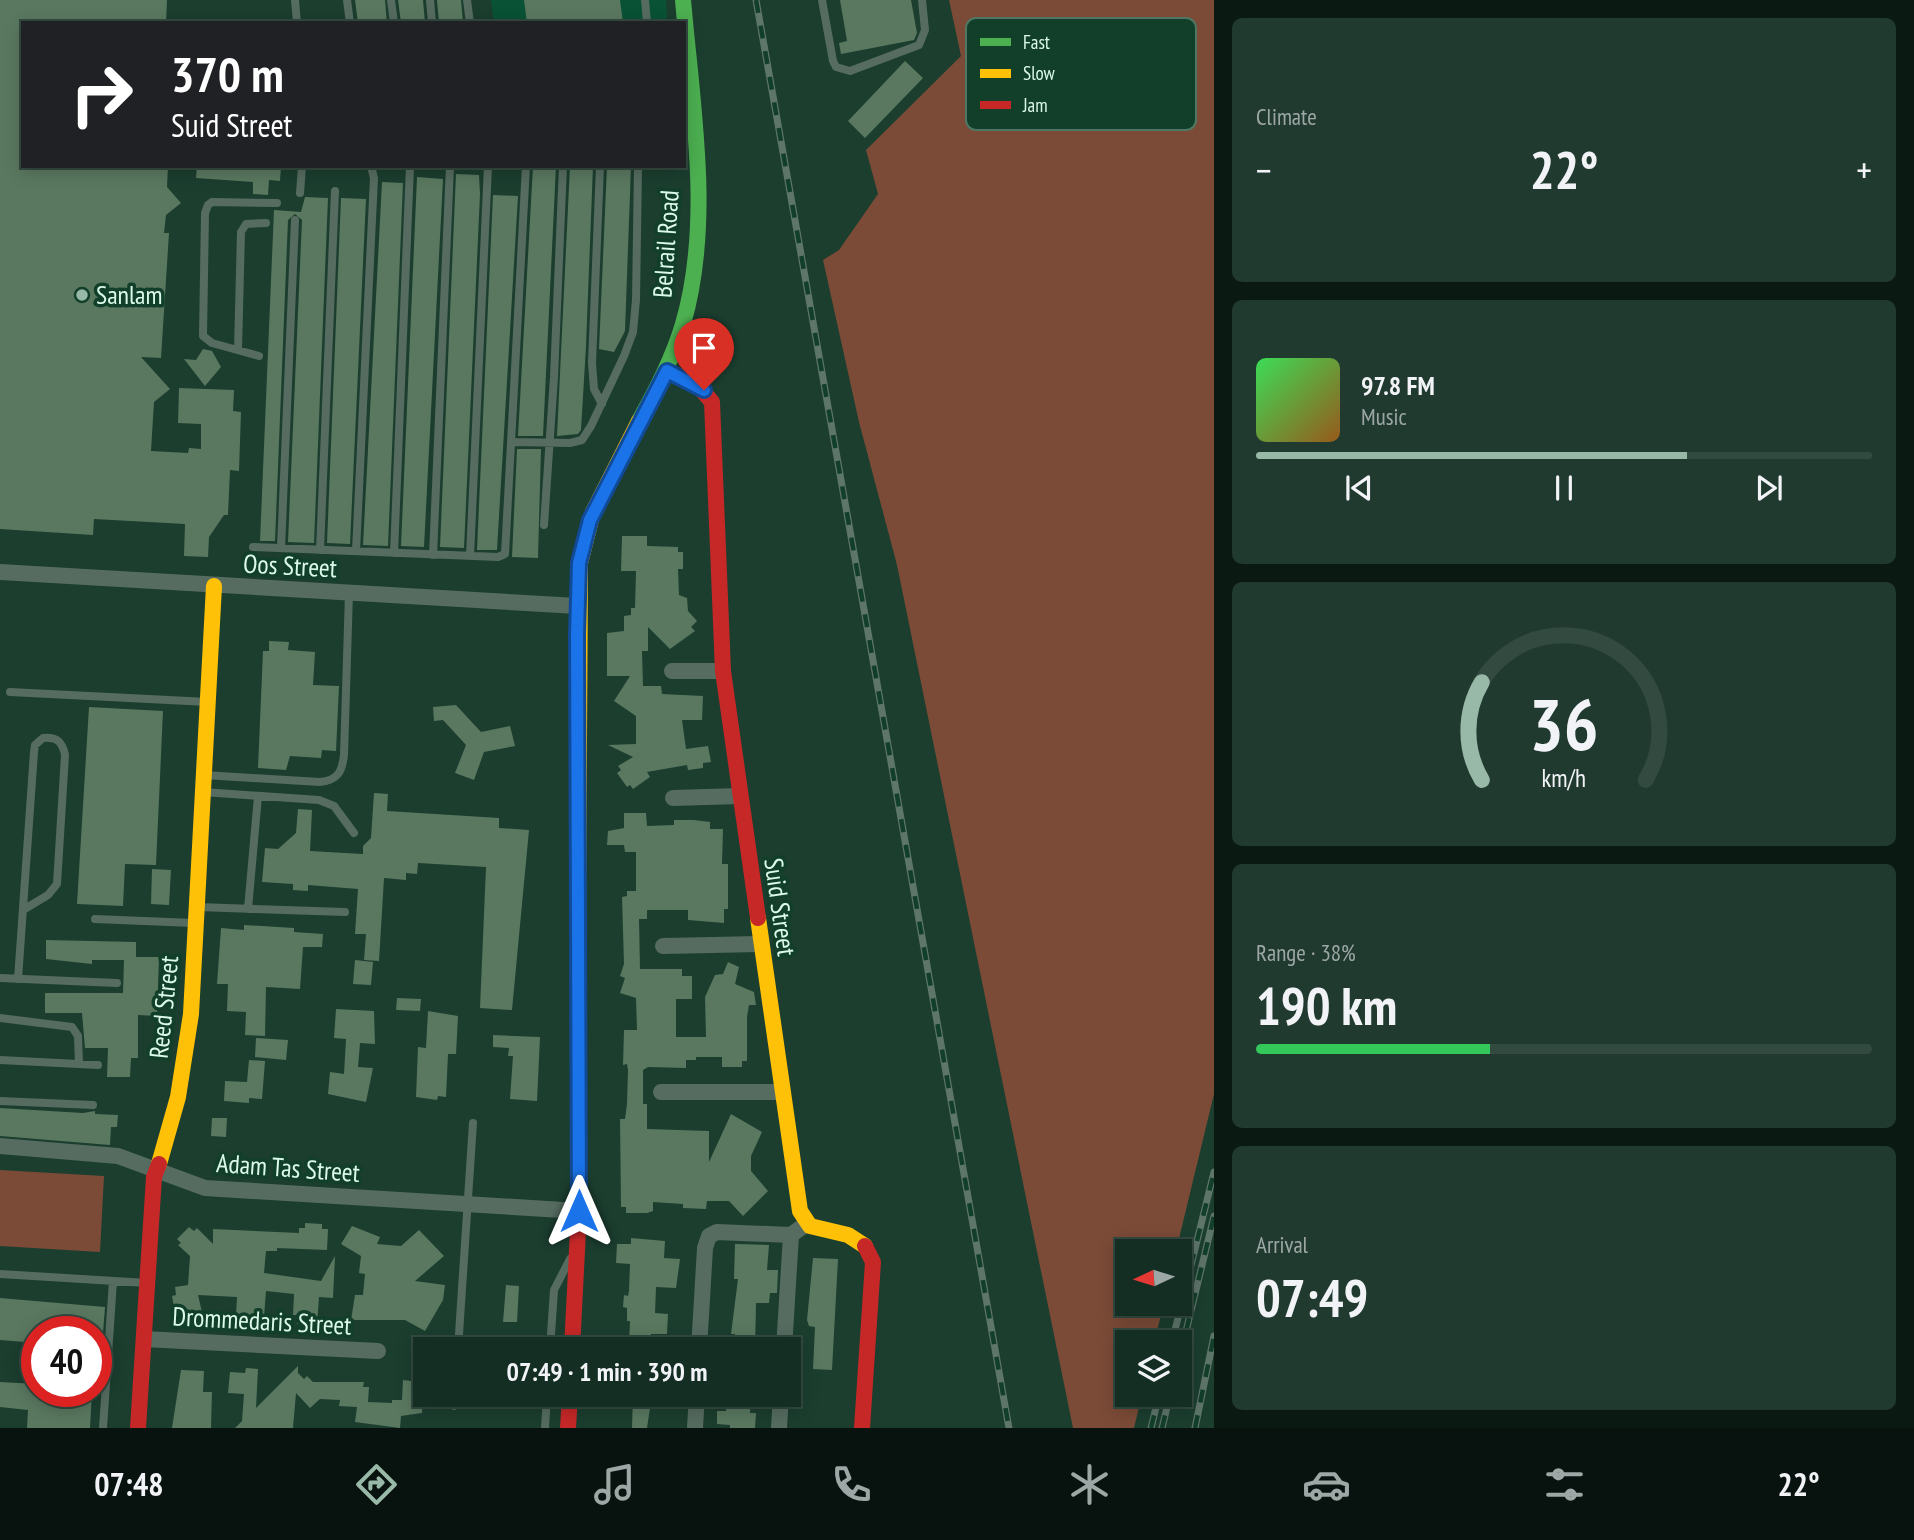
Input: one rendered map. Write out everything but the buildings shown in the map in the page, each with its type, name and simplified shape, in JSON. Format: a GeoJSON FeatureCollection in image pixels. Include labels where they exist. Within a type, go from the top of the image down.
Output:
{"type":"FeatureCollection","features":[{"type":"Feature","properties":{"kind":"street","name":"Belrail Road"},"geometry":{"type":"LineString","coordinates":[[683,0],[684,21]]}},
{"type":"Feature","properties":{"kind":"street","name":"Belrail Road"},"geometry":{"type":"LineString","coordinates":[[573,1337],[579,1211],[579,563],[590,520],[667,371],[690,294],[696,242],[696,201],[686,46]]}},
{"type":"Feature","properties":{"kind":"street","name":"Suid Street"},"geometry":{"type":"LineString","coordinates":[[667,371],[696,383],[712,402],[723,671],[799,1205],[806,1224]]}},
{"type":"Feature","properties":{"kind":"street","name":"Oos Street"},"geometry":{"type":"LineString","coordinates":[[0,572],[577,606]]}},
{"type":"Feature","properties":{"kind":"street","name":"Reed Street"},"geometry":{"type":"LineString","coordinates":[[138,1428],[154,1177],[188,1037],[214,586]]}},
{"type":"Feature","properties":{"kind":"street"},"geometry":{"type":"LineString","coordinates":[[672,671],[723,671]]}},
{"type":"Feature","properties":{"kind":"street"},"geometry":{"type":"LineString","coordinates":[[673,798],[740,796]]}},
{"type":"Feature","properties":{"kind":"street"},"geometry":{"type":"LineString","coordinates":[[663,946],[760,944]]}},
{"type":"Feature","properties":{"kind":"street"},"geometry":{"type":"LineString","coordinates":[[662,1092],[782,1091]]}},
{"type":"Feature","properties":{"kind":"street","name":"Adam Tas Street"},"geometry":{"type":"LineString","coordinates":[[0,1146],[104,1153],[131,1159],[198,1186],[241,1192],[579,1211]]}},
{"type":"Feature","properties":{"kind":"street"},"geometry":{"type":"LineString","coordinates":[[700,1337],[705,1248],[709,1236],[717,1232],[791,1235],[806,1224],[858,1238],[868,1249],[873,1262],[862,1428]]}},
{"type":"Feature","properties":{"kind":"street"},"geometry":{"type":"LineString","coordinates":[[785,1337],[791,1235]]}},
{"type":"Feature","properties":{"kind":"street","name":"Drommedaris Street"},"geometry":{"type":"LineString","coordinates":[[144,1339],[378,1351]]}},
{"type":"Feature","properties":{"kind":"street"},"geometry":{"type":"LineString","coordinates":[[568,1428],[569,1407]]}},
{"type":"Feature","properties":{"kind":"street"},"geometry":{"type":"LineString","coordinates":[[695,1428],[696,1407]]}},
{"type":"Feature","properties":{"kind":"street"},"geometry":{"type":"LineString","coordinates":[[779,1428],[780,1407]]}},
{"type":"Feature","properties":{"kind":"lane"},"geometry":{"type":"LineString","coordinates":[[295,0],[297,21]]}},
{"type":"Feature","properties":{"kind":"lane"},"geometry":{"type":"LineString","coordinates":[[347,0],[350,21]]}},
{"type":"Feature","properties":{"kind":"lane"},"geometry":{"type":"LineString","coordinates":[[391,0],[394,21]]}},
{"type":"Feature","properties":{"kind":"lane"},"geometry":{"type":"LineString","coordinates":[[429,0],[432,21]]}},
{"type":"Feature","properties":{"kind":"lane"},"geometry":{"type":"LineString","coordinates":[[467,0],[470,21]]}},
{"type":"Feature","properties":{"kind":"lane"},"geometry":{"type":"LineString","coordinates":[[645,0],[647,21]]}},
{"type":"Feature","properties":{"kind":"lane"},"geometry":{"type":"LineString","coordinates":[[822,0],[833,61],[836,67],[850,71],[919,46],[925,30],[922,0]]}},
{"type":"Feature","properties":{"kind":"lane"},"geometry":{"type":"LineString","coordinates":[[300,193],[302,168]]}},
{"type":"Feature","properties":{"kind":"lane"},"geometry":{"type":"LineString","coordinates":[[356,551],[374,178],[372,168]]}},
{"type":"Feature","properties":{"kind":"lane"},"geometry":{"type":"LineString","coordinates":[[394,553],[410,168]]}},
{"type":"Feature","properties":{"kind":"lane"},"geometry":{"type":"LineString","coordinates":[[433,555],[450,168]]}},
{"type":"Feature","properties":{"kind":"lane"},"geometry":{"type":"LineString","coordinates":[[470,556],[488,168]]}},
{"type":"Feature","properties":{"kind":"lane"},"geometry":{"type":"LineString","coordinates":[[253,547],[500,557],[507,551],[526,168]]}},
{"type":"Feature","properties":{"kind":"lane"},"geometry":{"type":"LineString","coordinates":[[544,525],[563,168]]}},
{"type":"Feature","properties":{"kind":"lane"},"geometry":{"type":"LineString","coordinates":[[600,168],[592,363],[594,389],[602,404]]}},
{"type":"Feature","properties":{"kind":"lane"},"geometry":{"type":"LineString","coordinates":[[512,442],[582,440],[602,404],[633,332],[638,168]]}},
{"type":"Feature","properties":{"kind":"lane"},"geometry":{"type":"LineString","coordinates":[[320,550],[335,191]]}},
{"type":"Feature","properties":{"kind":"lane"},"geometry":{"type":"LineString","coordinates":[[259,356],[212,343],[203,336],[206,208],[212,202],[277,203]]}},
{"type":"Feature","properties":{"kind":"lane"},"geometry":{"type":"LineString","coordinates":[[281,548],[295,220]]}},
{"type":"Feature","properties":{"kind":"lane"},"geometry":{"type":"LineString","coordinates":[[238,350],[241,232],[246,224],[266,223]]}},
{"type":"Feature","properties":{"kind":"lane"},"geometry":{"type":"LineString","coordinates":[[204,775],[320,782],[331,780],[340,774],[344,755],[349,593]]}},
{"type":"Feature","properties":{"kind":"lane"},"geometry":{"type":"LineString","coordinates":[[10,692],[208,702]]}},
{"type":"Feature","properties":{"kind":"lane"},"geometry":{"type":"LineString","coordinates":[[18,979],[34,752],[35,745],[43,738],[55,738],[63,745],[65,755],[57,884],[48,895],[23,910]]}},
{"type":"Feature","properties":{"kind":"lane"},"geometry":{"type":"LineString","coordinates":[[203,792],[327,802],[334,806],[354,833]]}},
{"type":"Feature","properties":{"kind":"lane"},"geometry":{"type":"LineString","coordinates":[[248,909],[258,796]]}},
{"type":"Feature","properties":{"kind":"lane"},"geometry":{"type":"LineString","coordinates":[[95,919],[197,915],[248,909],[345,912]]}},
{"type":"Feature","properties":{"kind":"lane"},"geometry":{"type":"LineString","coordinates":[[0,978],[117,983]]}},
{"type":"Feature","properties":{"kind":"lane"},"geometry":{"type":"LineString","coordinates":[[0,1017],[72,1027],[78,1035],[79,1064]]}},
{"type":"Feature","properties":{"kind":"lane"},"geometry":{"type":"LineString","coordinates":[[0,1060],[98,1065]]}},
{"type":"Feature","properties":{"kind":"lane"},"geometry":{"type":"LineString","coordinates":[[0,1101],[93,1105]]}},
{"type":"Feature","properties":{"kind":"lane"},"geometry":{"type":"LineString","coordinates":[[459,1337],[472,1124]]}},
{"type":"Feature","properties":{"kind":"lane"},"geometry":{"type":"LineString","coordinates":[[551,1337],[554,1290],[562,1270],[578,1248]]}},
{"type":"Feature","properties":{"kind":"lane"},"geometry":{"type":"LineString","coordinates":[[0,1274],[147,1283]]}},
{"type":"Feature","properties":{"kind":"lane"},"geometry":{"type":"LineString","coordinates":[[103,1428],[113,1281]]}},
{"type":"Feature","properties":{"kind":"lane"},"geometry":{"type":"LineString","coordinates":[[545,1428],[546,1407]]}},
{"type":"Feature","properties":{"kind":"shaded area"},"geometry":{"type":"Polygon","coordinates":[[[491,0],[666,0],[667,21],[494,21],[491,0]]]}},
{"type":"Feature","properties":{"kind":"shaded area"},"geometry":{"type":"Polygon","coordinates":[[[949,0],[1214,0],[1214,1094],[1179,1239],[1115,1239],[1115,1316],[1161,1316],[1157,1330],[1115,1330],[1115,1407],[1139,1407],[1134,1428],[1073,1428],[897,565],[859,422],[823,260],[839,250],[878,194],[866,150],[961,56],[949,0]]]}},
{"type":"Feature","properties":{"kind":"shaded area"},"geometry":{"type":"Polygon","coordinates":[[[0,1170],[104,1176],[100,1252],[0,1246],[0,1170]]]}},
{"type":"Feature","properties":{"kind":"railway"},"geometry":{"type":"LineString","coordinates":[[756,0],[1009,1428]]}},
{"type":"Feature","properties":{"kind":"railway"},"geometry":{"type":"LineString","coordinates":[[1175,1330],[1214,1172]]}},
{"type":"Feature","properties":{"kind":"railway"},"geometry":{"type":"LineString","coordinates":[[1186,1330],[1214,1216]]}},
{"type":"Feature","properties":{"kind":"railway"},"geometry":{"type":"LineString","coordinates":[[1195,1428],[1214,1336]]}},
{"type":"Feature","properties":{"kind":"railway"},"geometry":{"type":"LineString","coordinates":[[1151,1428],[1156,1407]]}},
{"type":"Feature","properties":{"kind":"railway"},"geometry":{"type":"LineString","coordinates":[[1162,1428],[1167,1407]]}},
{"type":"Feature","properties":{"kind":"traffic: fast"},"geometry":{"type":"LineString","coordinates":[[683,0],[685,21]]}},
{"type":"Feature","properties":{"kind":"traffic: fast"},"geometry":{"type":"LineString","coordinates":[[639,421],[664,374],[679,337],[692,285],[697,245],[698,163],[686,30]]}},
{"type":"Feature","properties":{"kind":"traffic: slow"},"geometry":{"type":"LineString","coordinates":[[578,920],[580,563],[593,512],[639,421]]}},
{"type":"Feature","properties":{"kind":"traffic: slow"},"geometry":{"type":"LineString","coordinates":[[159,1164],[178,1097],[191,1014],[214,586]]}},
{"type":"Feature","properties":{"kind":"traffic: slow"},"geometry":{"type":"LineString","coordinates":[[758,918],[800,1211],[810,1226],[848,1235],[865,1246]]}},
{"type":"Feature","properties":{"kind":"traffic: jam"},"geometry":{"type":"LineString","coordinates":[[668,371],[696,383],[712,402],[723,671],[758,918]]}},
{"type":"Feature","properties":{"kind":"traffic: jam"},"geometry":{"type":"LineString","coordinates":[[573,1337],[579,1211],[578,920]]}},
{"type":"Feature","properties":{"kind":"traffic: jam"},"geometry":{"type":"LineString","coordinates":[[138,1428],[154,1177],[159,1164]]}},
{"type":"Feature","properties":{"kind":"traffic: jam"},"geometry":{"type":"LineString","coordinates":[[862,1428],[873,1262],[865,1246]]}},
{"type":"Feature","properties":{"kind":"traffic: jam"},"geometry":{"type":"LineString","coordinates":[[568,1428],[569,1407]]}},
{"type":"Feature","properties":{"kind":"place","name":"Sanlam"},"geometry":{"type":"Point","coordinates":[82,295]}},
{"type":"Feature","properties":{"kind":"route"},"geometry":{"type":"LineString","coordinates":[[579,1211],[579,563],[583,542],[600,497],[667,371],[696,383],[704,390]]}}]}
